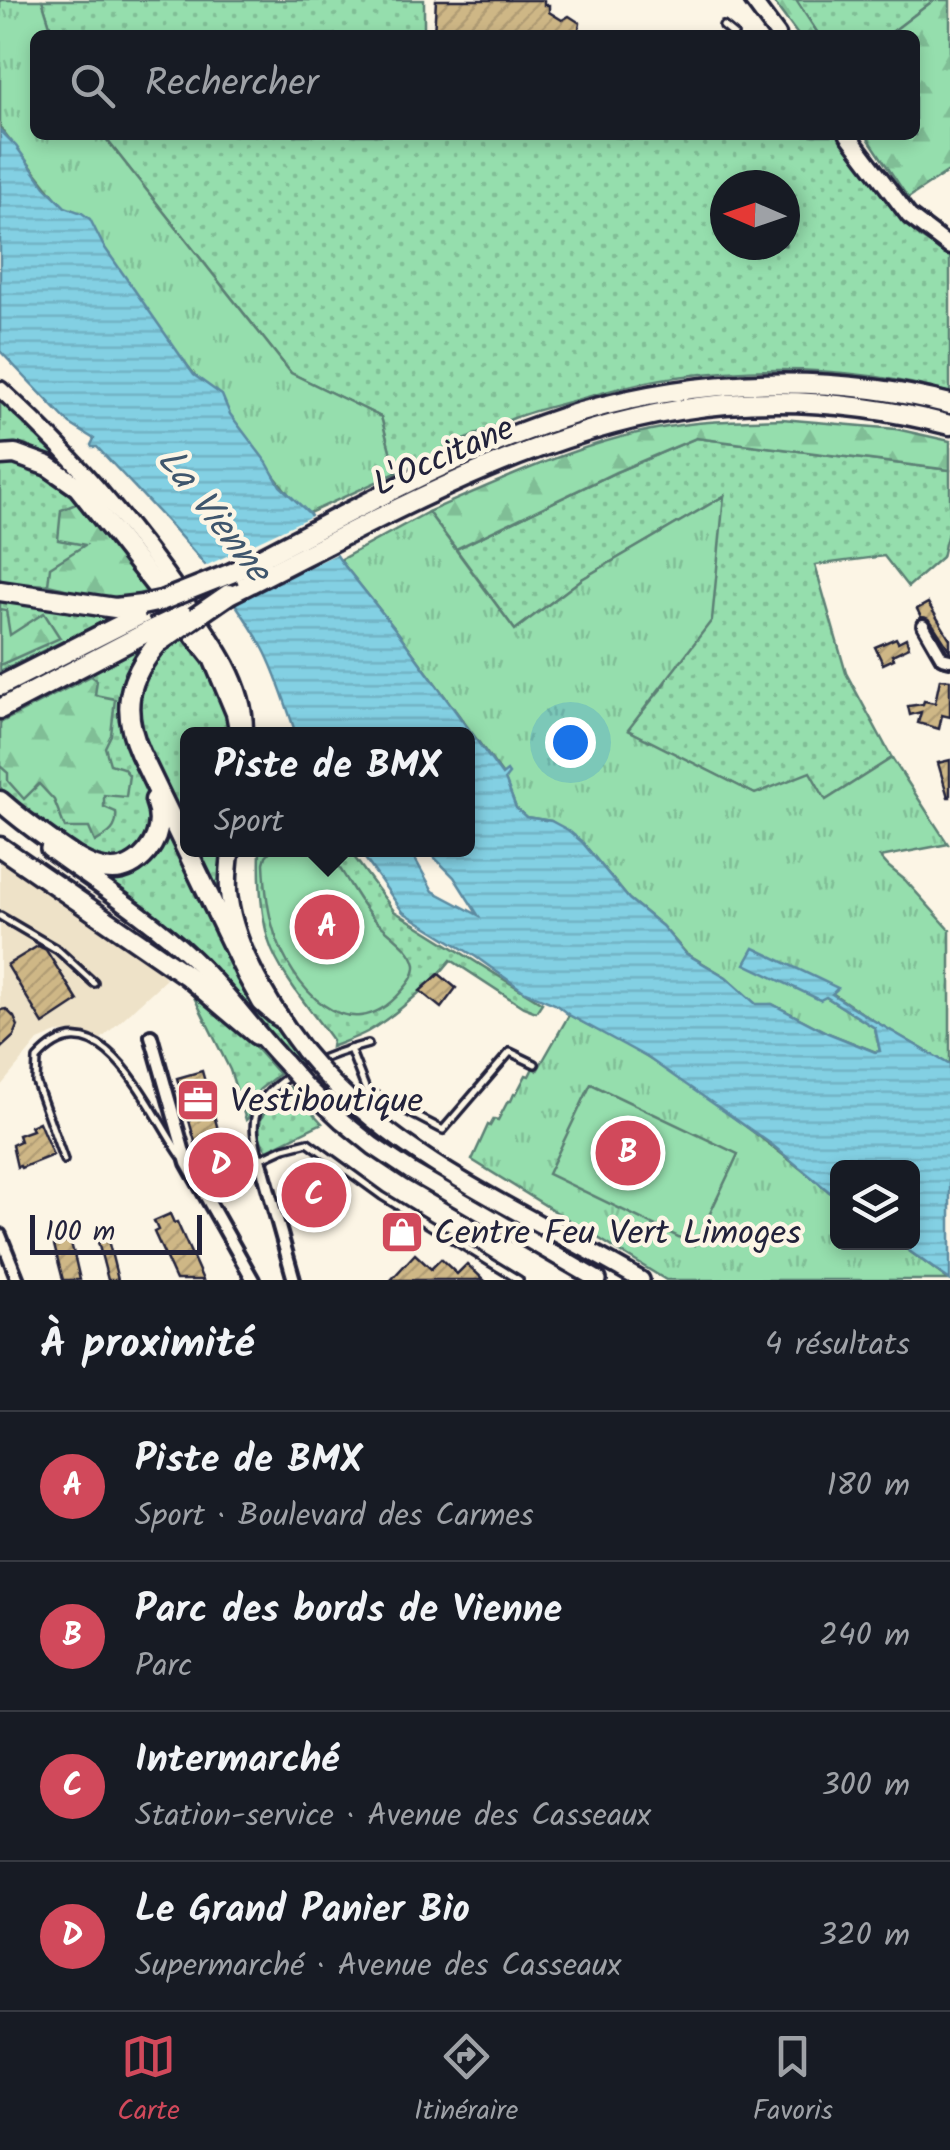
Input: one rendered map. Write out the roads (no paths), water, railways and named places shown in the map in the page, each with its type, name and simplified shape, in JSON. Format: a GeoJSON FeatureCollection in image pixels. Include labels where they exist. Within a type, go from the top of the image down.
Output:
{"type":"FeatureCollection","features":[{"type":"Feature","properties":{"kind":"highway","name":"L'Occitane"},"geometry":{"type":"LineString","coordinates":[[150,622],[229,594],[456,461],[533,428],[624,401],[753,385],[855,385],[950,404]]}},
{"type":"Feature","properties":{"kind":"highway","name":"L'Occitane"},"geometry":{"type":"LineString","coordinates":[[150,622],[162,601],[390,503],[566,437],[633,419],[751,402],[866,408],[950,424]]}},
{"type":"Feature","properties":{"kind":"highway"},"geometry":{"type":"LineString","coordinates":[[0,455],[15,454],[48,466],[78,488],[213,658],[240,727]]}},
{"type":"Feature","properties":{"kind":"highway"},"geometry":{"type":"LineString","coordinates":[[3,590],[115,608],[150,622]]}},
{"type":"Feature","properties":{"kind":"highway"},"geometry":{"type":"LineString","coordinates":[[0,686],[150,622]]}},
{"type":"Feature","properties":{"kind":"highway"},"geometry":{"type":"LineString","coordinates":[[0,709],[150,622]]}},
{"type":"Feature","properties":{"kind":"highway"},"geometry":{"type":"LineString","coordinates":[[150,622],[142,664],[129,699],[131,730],[180,838]]}},
{"type":"Feature","properties":{"kind":"highway"},"geometry":{"type":"LineString","coordinates":[[0,805],[76,859],[102,870],[113,870],[138,860],[157,835],[160,818],[148,772]]}},
{"type":"Feature","properties":{"kind":"highway"},"geometry":{"type":"LineString","coordinates":[[0,847],[186,975],[258,1035]]}},
{"type":"Feature","properties":{"kind":"highway"},"geometry":{"type":"LineString","coordinates":[[189,857],[247,976],[262,1002],[278,1016]]}},
{"type":"Feature","properties":{"kind":"main road"},"geometry":{"type":"LineString","coordinates":[[752,0],[774,30]]}},
{"type":"Feature","properties":{"kind":"main road"},"geometry":{"type":"LineString","coordinates":[[852,140],[909,216],[950,247]]}},
{"type":"Feature","properties":{"kind":"main road"},"geometry":{"type":"LineString","coordinates":[[0,388],[86,475],[168,576],[222,654],[245,712],[243,727]]}},
{"type":"Feature","properties":{"kind":"main road"},"geometry":{"type":"LineString","coordinates":[[0,805],[40,843],[190,956],[304,1084],[373,1146],[598,1280]]}},
{"type":"Feature","properties":{"kind":"main road"},"geometry":{"type":"LineString","coordinates":[[230,857],[228,875],[233,917],[254,969],[278,1016],[323,1073],[389,1134],[434,1164],[641,1280]]}},
{"type":"Feature","properties":{"kind":"street"},"geometry":{"type":"LineString","coordinates":[[923,625],[942,658],[950,660]]}},
{"type":"Feature","properties":{"kind":"street"},"geometry":{"type":"LineString","coordinates":[[151,1036],[187,1163],[253,1280]]}},
{"type":"Feature","properties":{"kind":"street"},"geometry":{"type":"LineString","coordinates":[[260,1159],[294,1280]]}},
{"type":"Feature","properties":{"kind":"street"},"geometry":{"type":"LineString","coordinates":[[0,1234],[18,1280]]}},
{"type":"Feature","properties":{"kind":"lane"},"geometry":{"type":"LineString","coordinates":[[723,26],[728,30]]}},
{"type":"Feature","properties":{"kind":"lane"},"geometry":{"type":"LineString","coordinates":[[0,916],[58,950],[94,983]]}},
{"type":"Feature","properties":{"kind":"lane"},"geometry":{"type":"LineString","coordinates":[[64,1160],[36,1082],[37,1059],[56,1041],[66,1038],[95,1044],[127,1068],[187,1163]]}},
{"type":"Feature","properties":{"kind":"lane"},"geometry":{"type":"LineString","coordinates":[[368,1044],[325,1056],[266,1093],[255,1113],[260,1159],[308,1142],[382,1196],[518,1280]]}},
{"type":"Feature","properties":{"kind":"lane"},"geometry":{"type":"LineString","coordinates":[[350,1049],[366,1090],[443,1130],[510,1052],[535,1064]]}},
{"type":"Feature","properties":{"kind":"water","name":"La Vienne"},"geometry":{"type":"Polygon","coordinates":[[[0,130],[65,207],[90,219],[103,245],[194,375],[222,395],[230,414],[280,486],[309,513],[467,727],[294,727],[268,658],[228,593],[164,518],[97,447],[92,447],[94,439],[70,424],[0,351],[0,130]]]}},
{"type":"Feature","properties":{"kind":"water"},"geometry":{"type":"Polygon","coordinates":[[[475,738],[502,775],[507,771],[509,774],[505,779],[516,808],[526,817],[551,821],[568,830],[629,899],[662,926],[685,953],[726,977],[756,1004],[772,1004],[828,1033],[880,1051],[875,1028],[826,997],[820,1000],[745,964],[754,948],[838,988],[832,994],[950,1065],[950,1280],[908,1250],[920,1250],[920,1160],[830,1160],[830,1192],[771,1144],[648,1058],[555,1004],[525,992],[403,912],[364,857],[414,857],[433,891],[478,915],[454,877],[434,857],[475,857],[475,738]]]}},
{"type":"Feature","properties":{"kind":"place","name":"Piste de BMX"},"geometry":{"type":"Point","coordinates":[327,927]}},
{"type":"Feature","properties":{"kind":"place","name":"Vestiboutique"},"geometry":{"type":"Point","coordinates":[198,1100]}},
{"type":"Feature","properties":{"kind":"place","name":"Parc des bords de Vienne"},"geometry":{"type":"Point","coordinates":[628,1153]}},
{"type":"Feature","properties":{"kind":"place","name":"Le Grand Panier Bio"},"geometry":{"type":"Point","coordinates":[221,1165]}},
{"type":"Feature","properties":{"kind":"place","name":"Intermarché"},"geometry":{"type":"Point","coordinates":[314,1195]}},
{"type":"Feature","properties":{"kind":"place","name":"Centre Feu Vert Limoges"},"geometry":{"type":"Point","coordinates":[402,1232]}}]}
